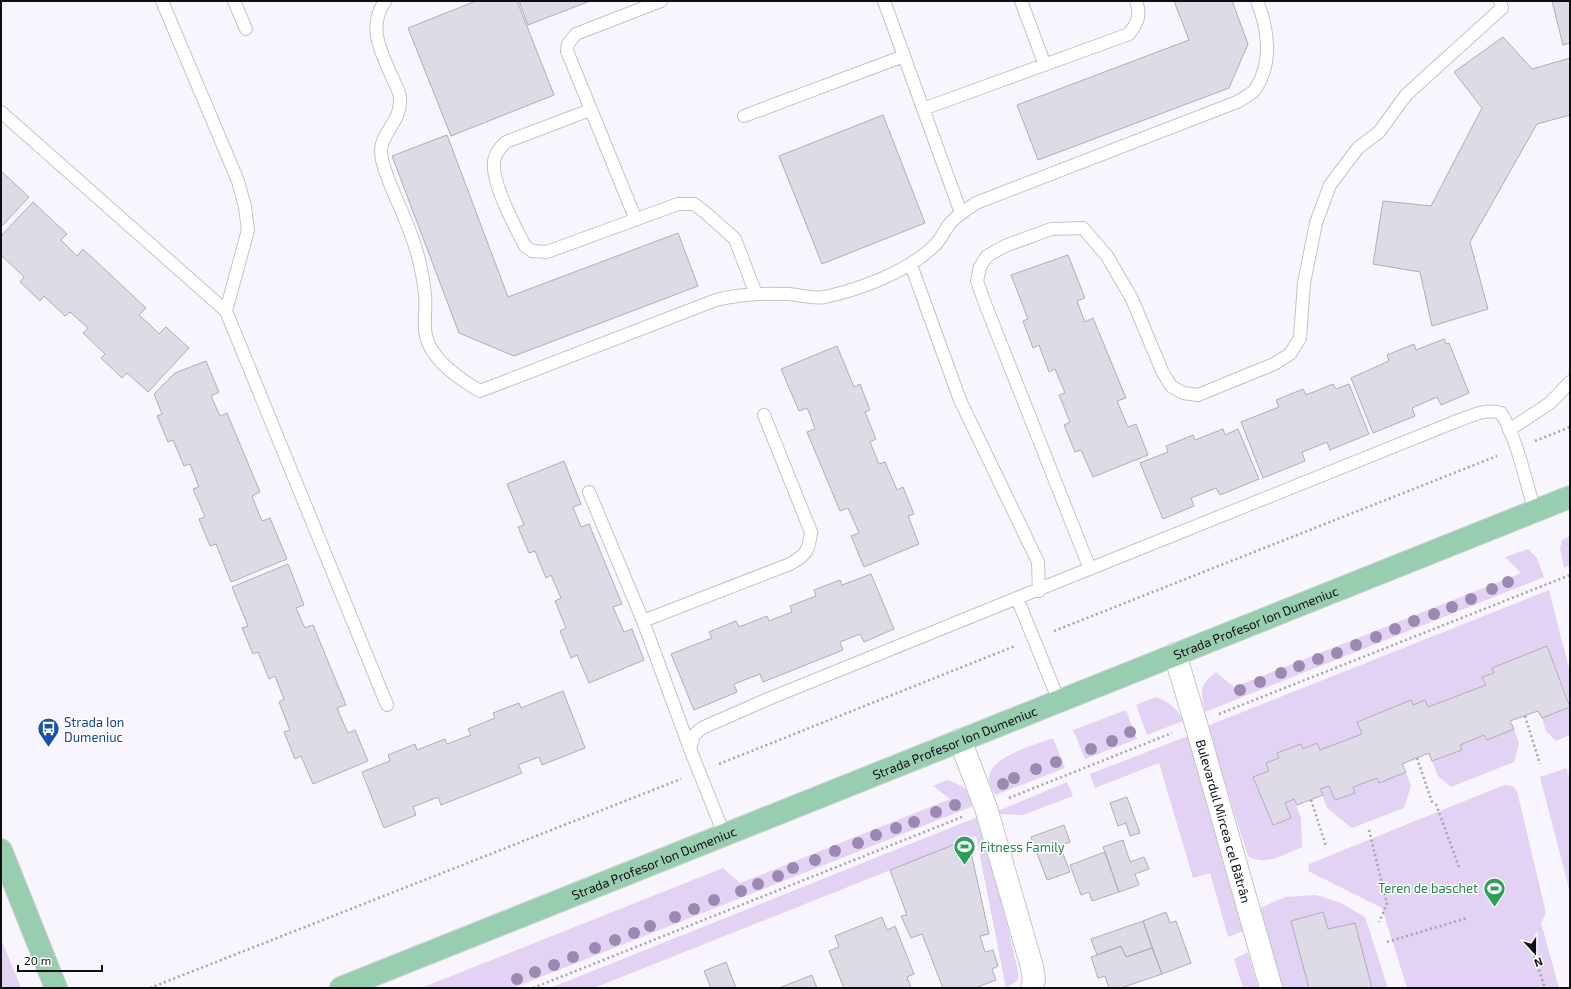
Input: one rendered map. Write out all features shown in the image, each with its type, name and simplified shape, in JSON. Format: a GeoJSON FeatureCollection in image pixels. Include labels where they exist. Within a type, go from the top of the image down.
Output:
{"type":"FeatureCollection","features":[{"type":"Feature","properties":{"kind":"main road","name":"Strada Profesor Ion Dumeniuc"},"geometry":{"type":"LineString","coordinates":[[340,988],[1175,654],[1570,498]]}},
{"type":"Feature","properties":{"kind":"main road"},"geometry":{"type":"LineString","coordinates":[[1,850],[56,988]]}},
{"type":"Feature","properties":{"kind":"street","name":"Bulevardul Mircea cel Bătrân"},"geometry":{"type":"LineString","coordinates":[[1175,654],[1271,988]]}},
{"type":"Feature","properties":{"kind":"street"},"geometry":{"type":"LineString","coordinates":[[960,740],[986,808],[1032,967],[1034,980],[1032,988]]}},
{"type":"Feature","properties":{"kind":"lane"},"geometry":{"type":"LineString","coordinates":[[162,1],[238,181],[245,207],[248,230],[226,311]]}},
{"type":"Feature","properties":{"kind":"lane"},"geometry":{"type":"LineString","coordinates":[[234,1],[246,29]]}},
{"type":"Feature","properties":{"kind":"lane"},"geometry":{"type":"LineString","coordinates":[[385,1],[376,20],[376,34],[379,49],[400,95],[400,105],[398,115],[381,150],[384,168],[418,256],[425,294],[424,330],[427,340],[432,351],[440,360],[464,382],[480,391],[716,300],[732,296],[756,294],[789,294],[823,297],[873,282],[911,265],[936,246],[949,225],[961,213],[976,203],[1237,102],[1256,89],[1266,66],[1267,36],[1257,1]]}},
{"type":"Feature","properties":{"kind":"lane"},"geometry":{"type":"LineString","coordinates":[[636,220],[567,51],[571,38],[576,34],[661,1]]}},
{"type":"Feature","properties":{"kind":"lane"},"geometry":{"type":"LineString","coordinates":[[884,1],[961,213]]}},
{"type":"Feature","properties":{"kind":"lane"},"geometry":{"type":"LineString","coordinates":[[1021,1],[1046,65]]}},
{"type":"Feature","properties":{"kind":"lane"},"geometry":{"type":"LineString","coordinates":[[923,109],[1129,34],[1138,24],[1140,11],[1136,1]]}},
{"type":"Feature","properties":{"kind":"lane"},"geometry":{"type":"LineString","coordinates":[[1090,569],[977,281],[980,267],[987,256],[1005,246],[1051,229],[1083,228],[1107,256],[1132,299],[1162,371],[1171,386],[1183,393],[1198,395],[1274,364],[1290,354],[1300,338],[1304,283],[1316,223],[1330,186],[1358,148],[1379,132],[1406,95],[1502,8],[1500,1]]}},
{"type":"Feature","properties":{"kind":"lane"},"geometry":{"type":"LineString","coordinates":[[744,116],[904,56]]}},
{"type":"Feature","properties":{"kind":"lane"},"geometry":{"type":"LineString","coordinates":[[590,110],[506,142],[497,153],[494,162],[494,177],[525,246],[532,251],[539,253],[547,252],[678,204],[694,204],[735,239],[756,294]]}},
{"type":"Feature","properties":{"kind":"lane"},"geometry":{"type":"LineString","coordinates":[[1,112],[226,311],[387,705]]}},
{"type":"Feature","properties":{"kind":"lane"},"geometry":{"type":"LineString","coordinates":[[911,265],[960,400],[1038,562],[1038,591]]}},
{"type":"Feature","properties":{"kind":"lane"},"geometry":{"type":"LineString","coordinates":[[1509,430],[1550,403],[1570,382]]}},
{"type":"Feature","properties":{"kind":"lane"},"geometry":{"type":"LineString","coordinates":[[690,749],[694,734],[702,728],[719,720],[1017,598],[1038,591],[1485,411],[1492,410],[1501,413],[1516,449],[1535,512]]}},
{"type":"Feature","properties":{"kind":"lane"},"geometry":{"type":"LineString","coordinates":[[643,621],[790,564],[803,557],[810,546],[811,532],[764,415]]}},
{"type":"Feature","properties":{"kind":"lane"},"geometry":{"type":"LineString","coordinates":[[589,492],[643,621],[698,772],[724,834]]}},
{"type":"Feature","properties":{"kind":"lane"},"geometry":{"type":"LineString","coordinates":[[1017,598],[1059,701]]}},
{"type":"Feature","properties":{"kind":"path"},"geometry":{"type":"LineString","coordinates":[[150,988],[1570,427]]}},
{"type":"Feature","properties":{"kind":"path"},"geometry":{"type":"LineString","coordinates":[[533,988],[1570,575]]}},
{"type":"Feature","properties":{"kind":"path"},"geometry":{"type":"LineString","coordinates":[[1525,716],[1540,764]]}},
{"type":"Feature","properties":{"kind":"path"},"geometry":{"type":"LineString","coordinates":[[1417,758],[1459,867]]}},
{"type":"Feature","properties":{"kind":"path"},"geometry":{"type":"LineString","coordinates":[[1311,800],[1326,846]]}},
{"type":"Feature","properties":{"kind":"path"},"geometry":{"type":"LineString","coordinates":[[1369,830],[1387,904],[1379,922]]}},
{"type":"Feature","properties":{"kind":"path"},"geometry":{"type":"LineString","coordinates":[[1387,942],[1467,918]]}},
{"type":"Feature","properties":{"kind":"path"},"geometry":{"type":"LineString","coordinates":[[1531,946],[1545,988]]}},
{"type":"Feature","properties":{"kind":"shaded area"},"geometry":{"type":"Polygon","coordinates":[[[1570,536],[1570,566],[1564,568],[1560,549],[1562,540],[1570,536]]]}},
{"type":"Feature","properties":{"kind":"shaded area"},"geometry":{"type":"Polygon","coordinates":[[[1528,549],[1537,558],[1544,577],[1205,712],[1202,699],[1202,689],[1206,681],[1216,672],[1234,687],[1521,573],[1505,557],[1528,549]]]}},
{"type":"Feature","properties":{"kind":"shaded area"},"geometry":{"type":"Polygon","coordinates":[[[1549,590],[1570,672],[1570,704],[1547,646],[1492,668],[1494,673],[1483,677],[1486,685],[1428,707],[1425,700],[1413,705],[1411,701],[1357,721],[1362,734],[1320,750],[1317,743],[1303,749],[1301,744],[1277,753],[1279,758],[1269,771],[1253,777],[1273,825],[1290,818],[1285,803],[1294,799],[1301,818],[1302,847],[1282,856],[1268,860],[1255,859],[1248,856],[1207,726],[1549,590]]]}},
{"type":"Feature","properties":{"kind":"shaded area"},"geometry":{"type":"Polygon","coordinates":[[[1156,697],[1172,706],[1181,716],[1183,721],[1147,735],[1136,705],[1156,697]]]}},
{"type":"Feature","properties":{"kind":"shaded area"},"geometry":{"type":"Polygon","coordinates":[[[1570,707],[1570,735],[1556,741],[1546,731],[1542,718],[1570,707]]]}},
{"type":"Feature","properties":{"kind":"shaded area"},"geometry":{"type":"Polygon","coordinates":[[[1126,710],[1137,739],[1085,759],[1073,730],[1126,710]]]}},
{"type":"Feature","properties":{"kind":"shaded area"},"geometry":{"type":"Polygon","coordinates":[[[1514,729],[1519,743],[1514,762],[1451,787],[1438,776],[1432,761],[1462,750],[1460,745],[1484,735],[1487,740],[1514,729]]]}},
{"type":"Feature","properties":{"kind":"shaded area"},"geometry":{"type":"Polygon","coordinates":[[[1188,736],[1244,931],[1228,937],[1210,873],[1193,878],[1159,763],[1095,788],[1090,774],[1188,736]]]}},
{"type":"Feature","properties":{"kind":"shaded area"},"geometry":{"type":"Polygon","coordinates":[[[1053,738],[1065,768],[995,795],[990,784],[989,777],[997,763],[1015,752],[1053,738]]]}},
{"type":"Feature","properties":{"kind":"shaded area"},"geometry":{"type":"Polygon","coordinates":[[[1567,768],[1568,775],[1570,774],[1569,889],[1540,777],[1567,768]]]}},
{"type":"Feature","properties":{"kind":"shaded area"},"geometry":{"type":"Polygon","coordinates":[[[1406,772],[1411,786],[1404,808],[1352,828],[1327,808],[1320,789],[1329,786],[1335,800],[1355,793],[1353,787],[1377,778],[1406,772]]]}},
{"type":"Feature","properties":{"kind":"shaded area"},"geometry":{"type":"Polygon","coordinates":[[[947,780],[958,784],[965,789],[976,805],[513,988],[421,988],[723,868],[740,883],[950,799],[933,786],[947,780]]]}},
{"type":"Feature","properties":{"kind":"shaded area"},"geometry":{"type":"Polygon","coordinates":[[[1067,782],[1073,796],[1023,815],[1000,814],[998,811],[1067,782]]]}},
{"type":"Feature","properties":{"kind":"shaded area"},"geometry":{"type":"Polygon","coordinates":[[[1504,785],[1512,786],[1517,791],[1546,913],[1541,923],[1559,988],[1407,988],[1382,908],[1308,871],[1309,864],[1504,785]]]}},
{"type":"Feature","properties":{"kind":"shaded area"},"geometry":{"type":"Polygon","coordinates":[[[980,816],[986,832],[1019,976],[1017,981],[1006,988],[976,836],[594,988],[550,988],[980,816]]]}},
{"type":"Feature","properties":{"kind":"shaded area"},"geometry":{"type":"Polygon","coordinates":[[[1316,895],[1339,902],[1365,917],[1388,988],[1372,988],[1355,923],[1328,929],[1323,912],[1291,921],[1309,988],[1278,988],[1255,910],[1285,897],[1316,895]]]}},
{"type":"Feature","properties":{"kind":"shaded area"},"geometry":{"type":"Polygon","coordinates":[[[1,939],[21,988],[1,988],[1,939]]]}},
{"type":"Feature","properties":{"kind":"shaded area"},"geometry":{"type":"Polygon","coordinates":[[[1248,952],[1258,988],[1243,988],[1234,959],[1248,952]]]}},
{"type":"Feature","properties":{"kind":"building"},"geometry":{"type":"Polygon","coordinates":[[[476,1],[517,1],[554,95],[451,136],[408,28],[476,1]]]}},
{"type":"Feature","properties":{"kind":"building"},"geometry":{"type":"Polygon","coordinates":[[[519,1],[590,1],[528,25],[519,1]]]}},
{"type":"Feature","properties":{"kind":"building"},"geometry":{"type":"Polygon","coordinates":[[[1174,1],[1232,1],[1248,44],[1229,88],[1038,160],[1017,105],[1189,40],[1174,1]]]}},
{"type":"Feature","properties":{"kind":"building"},"geometry":{"type":"Polygon","coordinates":[[[1552,1],[1570,1],[1570,43],[1563,45],[1552,1]]]}},
{"type":"Feature","properties":{"kind":"building"},"geometry":{"type":"Polygon","coordinates":[[[1503,37],[1532,69],[1570,58],[1570,115],[1537,124],[1470,242],[1488,309],[1432,326],[1420,272],[1373,264],[1383,201],[1431,206],[1482,108],[1454,72],[1503,37]]]}},
{"type":"Feature","properties":{"kind":"building"},"geometry":{"type":"Polygon","coordinates":[[[883,115],[925,223],[822,264],[779,156],[883,115]]]}},
{"type":"Feature","properties":{"kind":"building"},"geometry":{"type":"Polygon","coordinates":[[[447,135],[508,297],[678,233],[698,286],[514,356],[459,333],[392,156],[447,135]]]}},
{"type":"Feature","properties":{"kind":"building"},"geometry":{"type":"Polygon","coordinates":[[[1,171],[29,197],[1,227],[1,171]]]}},
{"type":"Feature","properties":{"kind":"building"},"geometry":{"type":"Polygon","coordinates":[[[33,202],[67,234],[61,240],[77,256],[83,249],[146,308],[139,315],[159,334],[166,327],[189,348],[148,392],[127,373],[122,378],[101,358],[105,354],[83,333],[88,328],[70,312],[65,316],[44,296],[40,301],[20,282],[24,277],[1,255],[1,236],[33,202]]]}},
{"type":"Feature","properties":{"kind":"building"},"geometry":{"type":"Polygon","coordinates":[[[1068,255],[1085,298],[1077,301],[1085,322],[1093,318],[1126,398],[1117,401],[1128,427],[1136,424],[1148,455],[1093,477],[1081,450],[1075,452],[1064,425],[1070,422],[1059,395],[1065,393],[1055,369],[1049,372],[1039,345],[1033,348],[1023,321],[1028,319],[1011,275],[1068,255]]]}},
{"type":"Feature","properties":{"kind":"building"},"geometry":{"type":"Polygon","coordinates":[[[1444,339],[1446,344],[1449,343],[1469,393],[1441,405],[1437,397],[1412,408],[1415,416],[1373,433],[1351,378],[1389,361],[1387,355],[1414,344],[1416,350],[1444,339]]]}},
{"type":"Feature","properties":{"kind":"building"},"geometry":{"type":"Polygon","coordinates":[[[837,346],[854,387],[860,384],[870,410],[865,412],[876,439],[870,442],[879,464],[885,462],[897,490],[903,487],[914,514],[908,516],[919,544],[864,567],[851,536],[859,533],[848,508],[840,511],[807,432],[815,429],[811,417],[807,408],[799,411],[781,369],[837,346]]]}},
{"type":"Feature","properties":{"kind":"building"},"geometry":{"type":"Polygon","coordinates":[[[206,361],[219,392],[211,396],[220,416],[227,413],[260,492],[252,496],[257,509],[262,521],[270,518],[287,559],[231,582],[216,544],[210,546],[199,519],[205,517],[193,489],[199,487],[190,464],[184,466],[173,440],[168,442],[157,416],[162,414],[154,394],[175,373],[206,361]]]}},
{"type":"Feature","properties":{"kind":"building"},"geometry":{"type":"Polygon","coordinates":[[[1333,384],[1336,389],[1349,384],[1369,434],[1330,450],[1327,442],[1302,452],[1305,461],[1263,478],[1241,422],[1279,407],[1276,400],[1303,389],[1306,395],[1333,384]]]}},
{"type":"Feature","properties":{"kind":"building"},"geometry":{"type":"Polygon","coordinates":[[[1223,429],[1225,435],[1238,429],[1259,479],[1220,495],[1216,488],[1191,498],[1194,506],[1163,519],[1140,463],[1168,452],[1166,446],[1193,435],[1195,440],[1223,429]]]}},
{"type":"Feature","properties":{"kind":"building"},"geometry":{"type":"Polygon","coordinates":[[[564,461],[581,504],[573,507],[581,527],[589,524],[622,604],[613,607],[624,632],[632,629],[644,660],[589,683],[577,655],[571,658],[560,631],[566,628],[555,601],[561,598],[551,575],[546,578],[535,551],[529,553],[518,527],[524,525],[507,484],[564,461]]]}},
{"type":"Feature","properties":{"kind":"building"},"geometry":{"type":"Polygon","coordinates":[[[288,564],[304,605],[296,608],[305,628],[313,625],[346,705],[337,708],[348,733],[355,730],[368,761],[313,784],[301,756],[295,759],[284,732],[290,730],[279,702],[284,699],[275,676],[269,679],[258,652],[253,654],[242,628],[248,626],[232,587],[288,564]]]}},
{"type":"Feature","properties":{"kind":"building"},"geometry":{"type":"Polygon","coordinates":[[[871,574],[894,629],[864,642],[860,634],[840,642],[843,650],[763,682],[760,674],[734,684],[737,692],[694,710],[671,654],[712,638],[709,632],[736,621],[739,627],[767,616],[769,621],[792,612],[790,606],[816,596],[814,590],[840,580],[842,585],[871,574]]]}},
{"type":"Feature","properties":{"kind":"building"},"geometry":{"type":"Polygon","coordinates":[[[1547,646],[1570,707],[1542,718],[1538,711],[1510,721],[1514,729],[1487,740],[1484,735],[1460,745],[1462,750],[1432,761],[1429,753],[1402,764],[1406,772],[1379,783],[1377,778],[1353,787],[1355,793],[1335,800],[1329,786],[1320,789],[1323,795],[1297,805],[1294,799],[1285,803],[1291,818],[1273,825],[1253,777],[1269,771],[1266,763],[1279,758],[1277,753],[1301,744],[1303,749],[1317,743],[1320,750],[1362,734],[1357,722],[1411,700],[1413,705],[1425,700],[1428,707],[1486,685],[1482,677],[1494,673],[1492,668],[1547,646]]]}},
{"type":"Feature","properties":{"kind":"building"},"geometry":{"type":"Polygon","coordinates":[[[563,691],[585,748],[542,765],[539,757],[518,765],[522,773],[441,805],[438,797],[413,807],[416,815],[384,828],[362,772],[390,761],[388,755],[415,744],[417,750],[445,739],[447,744],[471,735],[468,729],[495,718],[493,713],[519,703],[521,708],[563,691]]]}},
{"type":"Feature","properties":{"kind":"building"},"geometry":{"type":"Polygon","coordinates":[[[1127,797],[1140,833],[1130,836],[1126,823],[1118,826],[1110,803],[1127,797]]]}},
{"type":"Feature","properties":{"kind":"building"},"geometry":{"type":"Polygon","coordinates":[[[1064,825],[1070,842],[1060,846],[1070,872],[1047,880],[1031,837],[1064,825]]]}},
{"type":"Feature","properties":{"kind":"building"},"geometry":{"type":"Polygon","coordinates":[[[968,839],[989,934],[980,936],[985,952],[993,950],[998,966],[992,969],[996,980],[975,988],[943,988],[922,934],[911,938],[901,916],[907,915],[890,870],[968,839]]]}},
{"type":"Feature","properties":{"kind":"building"},"geometry":{"type":"Polygon","coordinates":[[[1123,840],[1130,862],[1144,857],[1149,869],[1135,874],[1139,885],[1119,892],[1103,847],[1123,840]]]}},
{"type":"Feature","properties":{"kind":"building"},"geometry":{"type":"Polygon","coordinates":[[[1105,852],[1119,892],[1092,901],[1089,892],[1081,895],[1070,865],[1105,852]]]}},
{"type":"Feature","properties":{"kind":"building"},"geometry":{"type":"Polygon","coordinates":[[[1166,912],[1170,923],[1176,921],[1191,963],[1162,974],[1143,921],[1166,912]]]}},
{"type":"Feature","properties":{"kind":"building"},"geometry":{"type":"Polygon","coordinates":[[[1323,912],[1328,929],[1355,923],[1372,988],[1309,988],[1291,921],[1323,912]]]}},
{"type":"Feature","properties":{"kind":"building"},"geometry":{"type":"Polygon","coordinates":[[[882,917],[887,930],[895,926],[914,974],[907,977],[911,988],[844,988],[829,951],[839,947],[835,936],[882,917]]]}},
{"type":"Feature","properties":{"kind":"building"},"geometry":{"type":"Polygon","coordinates":[[[1143,921],[1152,948],[1126,957],[1121,946],[1097,955],[1091,939],[1143,921]]]}},
{"type":"Feature","properties":{"kind":"building"},"geometry":{"type":"Polygon","coordinates":[[[1121,946],[1126,957],[1152,948],[1162,974],[1121,988],[1109,988],[1105,976],[1098,978],[1091,957],[1121,946]]]}},
{"type":"Feature","properties":{"kind":"building"},"geometry":{"type":"Polygon","coordinates":[[[726,962],[736,988],[711,988],[704,971],[726,962]]]}},
{"type":"Feature","properties":{"kind":"building"},"geometry":{"type":"Polygon","coordinates":[[[812,975],[817,988],[779,988],[812,975]]]}},
{"type":"Feature","properties":{"kind":"place","name":"Strada Ion Dumeniuc"},"geometry":{"type":"Point","coordinates":[48,748]}},
{"type":"Feature","properties":{"kind":"place","name":"Fitness Family"},"geometry":{"type":"Point","coordinates":[964,866]}},
{"type":"Feature","properties":{"kind":"place","name":"Teren de baschet"},"geometry":{"type":"Point","coordinates":[1494,908]}}]}
